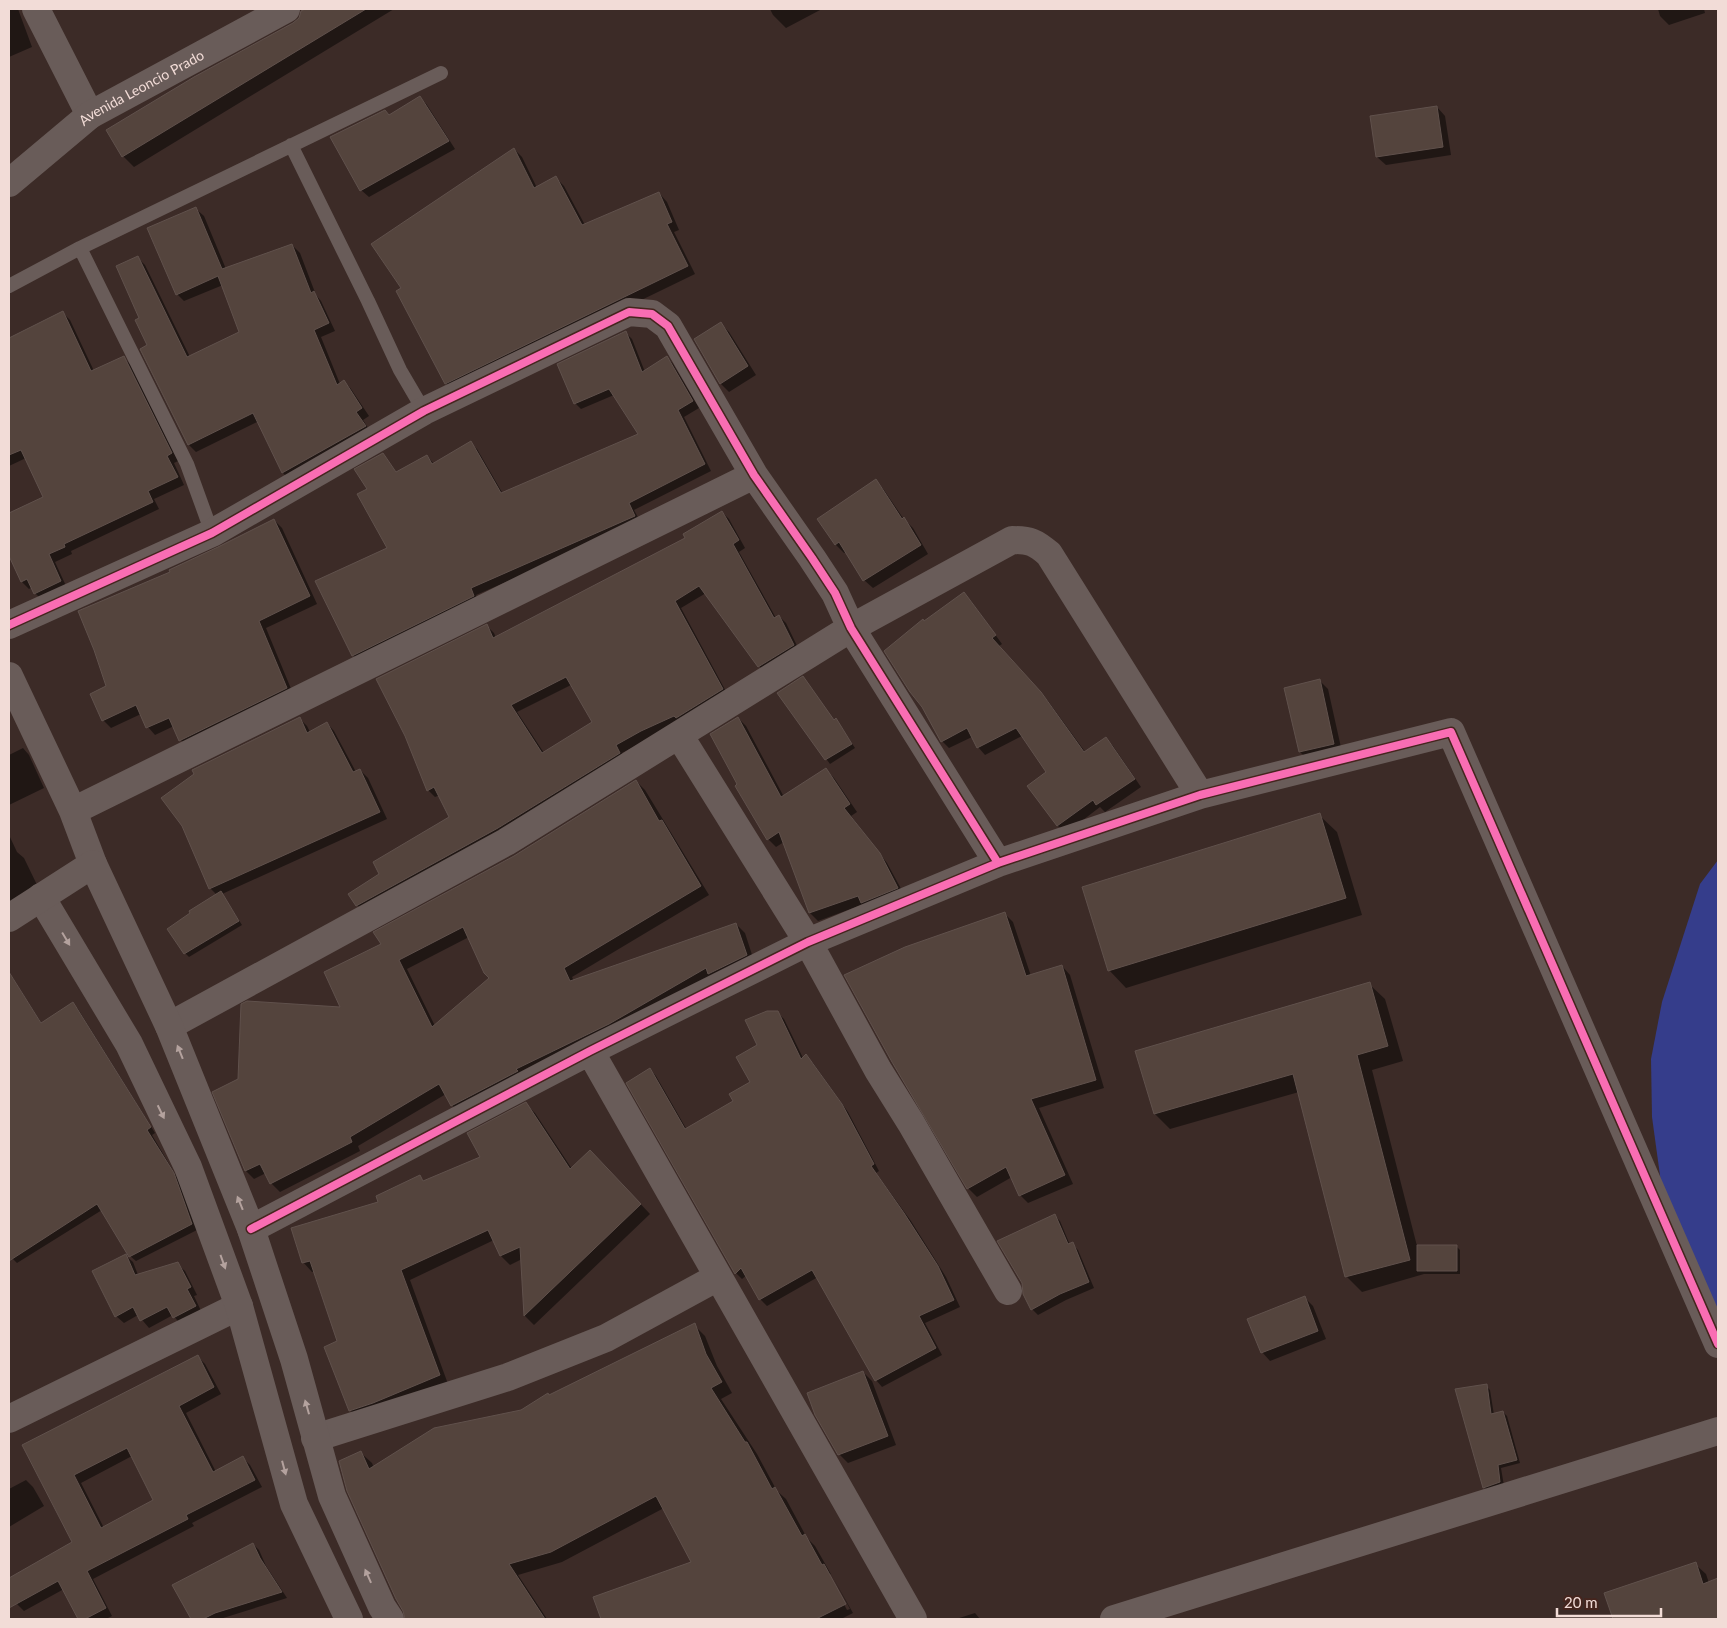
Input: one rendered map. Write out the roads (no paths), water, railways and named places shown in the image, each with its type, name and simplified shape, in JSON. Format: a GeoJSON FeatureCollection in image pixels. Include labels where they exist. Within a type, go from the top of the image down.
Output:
{"type":"FeatureCollection","features":[{"type":"Feature","properties":{"kind":"street"},"geometry":{"type":"LineString","coordinates":[[36,9],[90,115]]}},
{"type":"Feature","properties":{"kind":"street","name":"Avenida Leoncio Prado"},"geometry":{"type":"LineString","coordinates":[[9,183],[90,115],[286,9]]}},
{"type":"Feature","properties":{"kind":"street"},"geometry":{"type":"LineString","coordinates":[[9,625],[212,533],[424,411],[629,312],[652,314],[668,326],[754,475],[835,593],[851,628],[998,863]]}},
{"type":"Feature","properties":{"kind":"street"},"geometry":{"type":"LineString","coordinates":[[74,811],[754,475]]}},
{"type":"Feature","properties":{"kind":"street"},"geometry":{"type":"LineString","coordinates":[[170,1026],[506,842],[851,628],[1012,540],[1027,540],[1037,544],[1049,554],[1200,795]]}},
{"type":"Feature","properties":{"kind":"street"},"geometry":{"type":"LineString","coordinates":[[9,676],[74,811],[93,864],[170,1026],[250,1229],[294,1359],[332,1496],[382,1607],[390,1619]]}},
{"type":"Feature","properties":{"kind":"street"},"geometry":{"type":"LineString","coordinates":[[250,1229],[590,1050],[808,942],[998,863],[1200,795],[1451,732],[1718,1344]]}},
{"type":"Feature","properties":{"kind":"street"},"geometry":{"type":"LineString","coordinates":[[679,735],[808,942],[878,1070],[911,1123],[1008,1291]]}},
{"type":"Feature","properties":{"kind":"street"},"geometry":{"type":"LineString","coordinates":[[9,918],[93,864]]}},
{"type":"Feature","properties":{"kind":"street"},"geometry":{"type":"LineString","coordinates":[[41,897],[129,1044],[188,1167],[239,1306],[294,1504],[349,1619]]}},
{"type":"Feature","properties":{"kind":"street"},"geometry":{"type":"LineString","coordinates":[[590,1050],[913,1619]]}},
{"type":"Feature","properties":{"kind":"street"},"geometry":{"type":"LineString","coordinates":[[316,1438],[508,1377],[606,1338],[718,1277]]}},
{"type":"Feature","properties":{"kind":"street"},"geometry":{"type":"LineString","coordinates":[[9,1419],[239,1306]]}},
{"type":"Feature","properties":{"kind":"street"},"geometry":{"type":"LineString","coordinates":[[1114,1619],[1718,1431]]}},
{"type":"Feature","properties":{"kind":"lane"},"geometry":{"type":"LineString","coordinates":[[9,286],[80,248],[441,73]]}},
{"type":"Feature","properties":{"kind":"lane"},"geometry":{"type":"LineString","coordinates":[[291,145],[400,370],[424,411]]}},
{"type":"Feature","properties":{"kind":"lane"},"geometry":{"type":"LineString","coordinates":[[80,248],[187,464],[212,533]]}}]}
